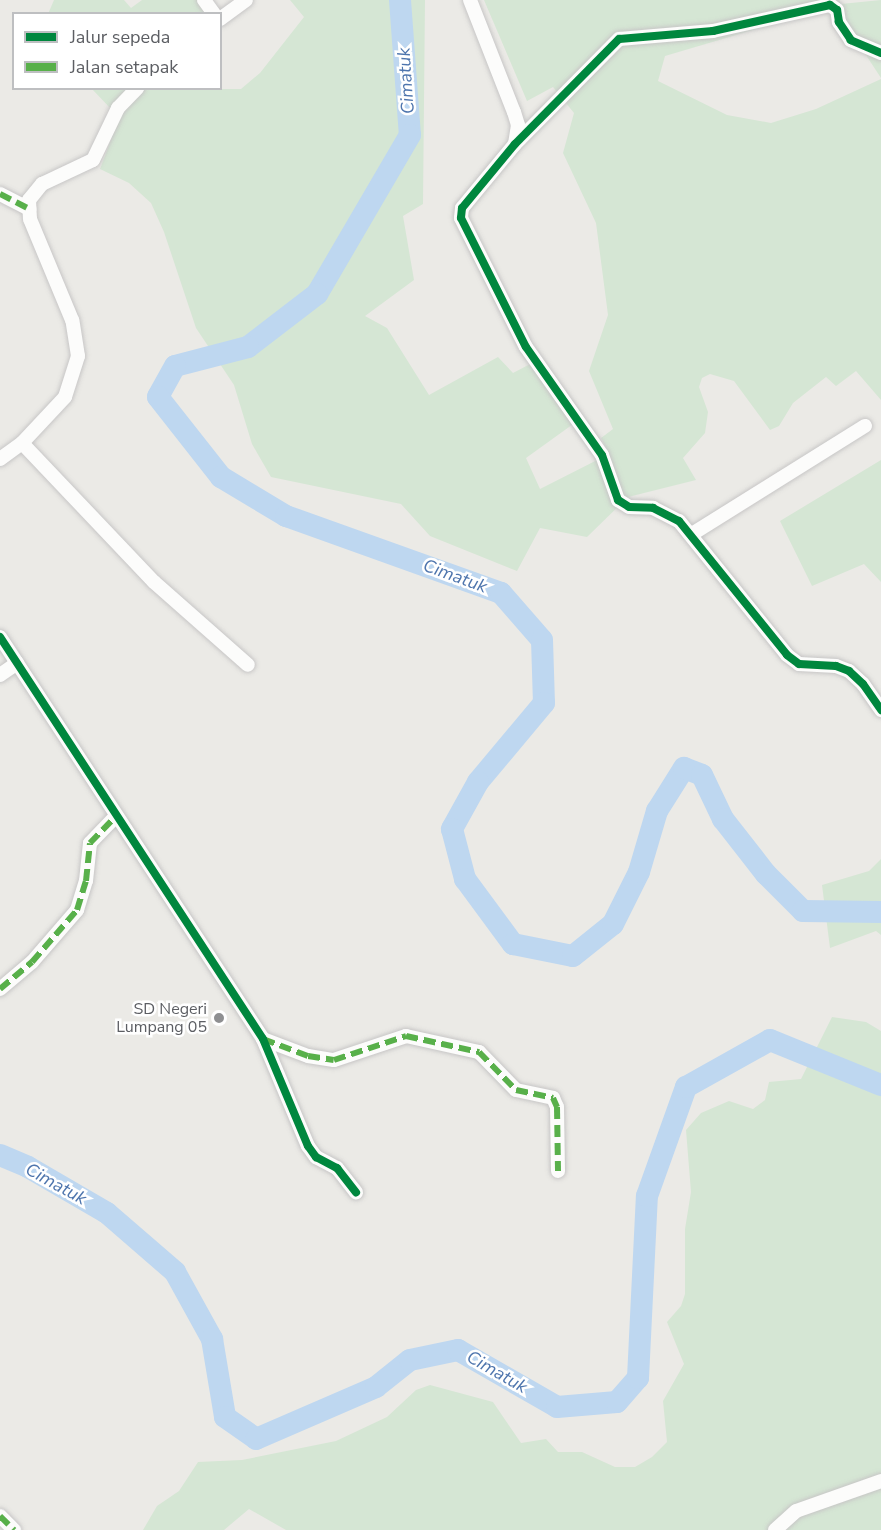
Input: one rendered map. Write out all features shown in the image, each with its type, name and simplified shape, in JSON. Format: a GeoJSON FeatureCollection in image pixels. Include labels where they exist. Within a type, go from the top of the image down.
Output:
{"type":"FeatureCollection","features":[{"type":"Feature","properties":{"kind":"street"},"geometry":{"type":"LineString","coordinates":[[222,18],[246,0]]}},
{"type":"Feature","properties":{"kind":"street"},"geometry":{"type":"LineString","coordinates":[[470,0],[514,112],[518,125],[515,144]]}},
{"type":"Feature","properties":{"kind":"street"},"geometry":{"type":"LineString","coordinates":[[881,53],[851,40],[838,22],[837,10],[830,5],[713,31],[627,37],[612,45],[515,144],[462,208],[463,226],[526,346],[602,455],[618,500],[629,507],[653,508],[666,514],[692,534],[787,655],[799,664],[836,666],[849,671],[864,684],[881,710]]}},
{"type":"Feature","properties":{"kind":"street"},"geometry":{"type":"LineString","coordinates":[[0,459],[22,443],[65,397],[78,356],[72,320],[29,209],[29,200],[42,184],[93,160],[118,108],[135,90]]}},
{"type":"Feature","properties":{"kind":"street"},"geometry":{"type":"LineString","coordinates":[[0,194],[29,209]]}},
{"type":"Feature","properties":{"kind":"street"},"geometry":{"type":"LineString","coordinates":[[692,534],[865,426]]}},
{"type":"Feature","properties":{"kind":"street"},"geometry":{"type":"LineString","coordinates":[[22,443],[154,582],[248,665]]}},
{"type":"Feature","properties":{"kind":"street"},"geometry":{"type":"LineString","coordinates":[[0,637],[115,817],[263,1039],[308,1146],[316,1157],[337,1168],[356,1192]]}},
{"type":"Feature","properties":{"kind":"street"},"geometry":{"type":"LineString","coordinates":[[0,675],[17,663]]}},
{"type":"Feature","properties":{"kind":"street"},"geometry":{"type":"LineString","coordinates":[[0,989],[32,962],[77,910],[86,881],[90,843],[115,817]]}},
{"type":"Feature","properties":{"kind":"street"},"geometry":{"type":"LineString","coordinates":[[263,1039],[308,1056],[334,1060],[406,1036],[479,1052],[516,1090],[545,1094],[553,1098],[556,1107],[558,1171]]}},
{"type":"Feature","properties":{"kind":"street"},"geometry":{"type":"LineString","coordinates":[[775,1530],[796,1511],[881,1481]]}},
{"type":"Feature","properties":{"kind":"street"},"geometry":{"type":"LineString","coordinates":[[0,1516],[14,1530]]}},
{"type":"Feature","properties":{"kind":"green space"},"geometry":{"type":"Polygon","coordinates":[[[54,0],[124,0],[131,8],[142,0],[198,0],[209,12],[49,12],[54,0]]]}},
{"type":"Feature","properties":{"kind":"green space"},"geometry":{"type":"Polygon","coordinates":[[[290,0],[425,0],[423,204],[403,216],[414,280],[365,316],[387,328],[429,395],[498,357],[513,373],[536,361],[576,422],[526,458],[540,489],[609,454],[601,438],[613,429],[589,371],[608,315],[596,223],[563,153],[574,113],[553,87],[527,101],[484,0],[839,0],[841,4],[665,56],[658,81],[727,115],[771,123],[816,109],[881,79],[881,400],[856,371],[836,386],[826,377],[793,403],[779,426],[770,430],[734,381],[710,374],[702,378],[699,387],[708,412],[705,433],[683,458],[696,480],[628,497],[587,537],[540,528],[517,571],[430,536],[401,504],[271,477],[252,444],[234,385],[196,328],[164,232],[151,203],[129,183],[100,169],[112,137],[112,110],[93,90],[241,89],[260,73],[304,17],[290,0]]]}},
{"type":"Feature","properties":{"kind":"green space"},"geometry":{"type":"Polygon","coordinates":[[[881,0],[881,78],[841,17],[841,4],[881,0]]]}},
{"type":"Feature","properties":{"kind":"green space"},"geometry":{"type":"Polygon","coordinates":[[[881,460],[881,582],[864,564],[812,586],[780,521],[881,460]]]}},
{"type":"Feature","properties":{"kind":"green space"},"geometry":{"type":"Polygon","coordinates":[[[881,859],[881,935],[876,931],[830,948],[822,885],[869,871],[881,859]]]}},
{"type":"Feature","properties":{"kind":"green space"},"geometry":{"type":"Polygon","coordinates":[[[832,1017],[866,1022],[881,1031],[881,1530],[286,1530],[249,1509],[224,1530],[143,1530],[157,1506],[179,1491],[198,1462],[242,1460],[336,1441],[387,1417],[416,1390],[430,1385],[493,1402],[521,1443],[546,1439],[558,1452],[582,1452],[615,1467],[635,1467],[652,1457],[667,1442],[663,1401],[684,1364],[667,1322],[681,1306],[685,1294],[685,1229],[691,1192],[686,1130],[701,1113],[729,1101],[753,1109],[765,1100],[769,1082],[801,1079],[832,1017]]]}},
{"type":"Feature","properties":{"kind":"waterway","name":"Cimatuk"},"geometry":{"type":"LineString","coordinates":[[400,0],[410,135],[317,294],[248,347],[175,366],[158,397],[221,477],[286,516],[501,593],[542,640],[544,703],[478,782],[452,829],[465,879],[513,944],[573,956],[613,924],[639,872],[657,811],[684,768],[702,775],[723,819],[766,874],[803,911],[881,912]]}},
{"type":"Feature","properties":{"kind":"waterway","name":"Cimatuk"},"geometry":{"type":"LineString","coordinates":[[0,1155],[28,1167],[107,1213],[175,1272],[212,1339],[225,1417],[256,1439],[376,1387],[410,1360],[458,1350],[557,1407],[617,1402],[638,1378],[647,1196],[686,1087],[770,1040],[881,1085]]}},
{"type":"Feature","properties":{"kind":"marked path"},"geometry":{"type":"LineString","coordinates":[[0,194],[29,209]]}},
{"type":"Feature","properties":{"kind":"marked path"},"geometry":{"type":"LineString","coordinates":[[0,989],[32,962],[77,910],[86,881],[90,843],[115,817]]}},
{"type":"Feature","properties":{"kind":"marked path"},"geometry":{"type":"LineString","coordinates":[[263,1039],[308,1056],[334,1060],[406,1036],[479,1052],[516,1090],[553,1098],[557,1107],[558,1171]]}},
{"type":"Feature","properties":{"kind":"marked path"},"geometry":{"type":"LineString","coordinates":[[0,1516],[14,1530]]}},
{"type":"Feature","properties":{"kind":"cycle path"},"geometry":{"type":"LineString","coordinates":[[881,53],[851,40],[839,22],[837,10],[830,5],[713,31],[619,39],[515,144],[462,208],[461,218],[526,347],[602,455],[618,500],[629,507],[653,508],[679,521],[787,655],[799,664],[836,666],[849,671],[863,684],[881,710]]}},
{"type":"Feature","properties":{"kind":"cycle path"},"geometry":{"type":"LineString","coordinates":[[0,637],[263,1039],[308,1146],[316,1157],[337,1168],[356,1192]]}},
{"type":"Feature","properties":{"kind":"place","name":"SD Negeri Lumpang 05"},"geometry":{"type":"Point","coordinates":[219,1018]}}]}
